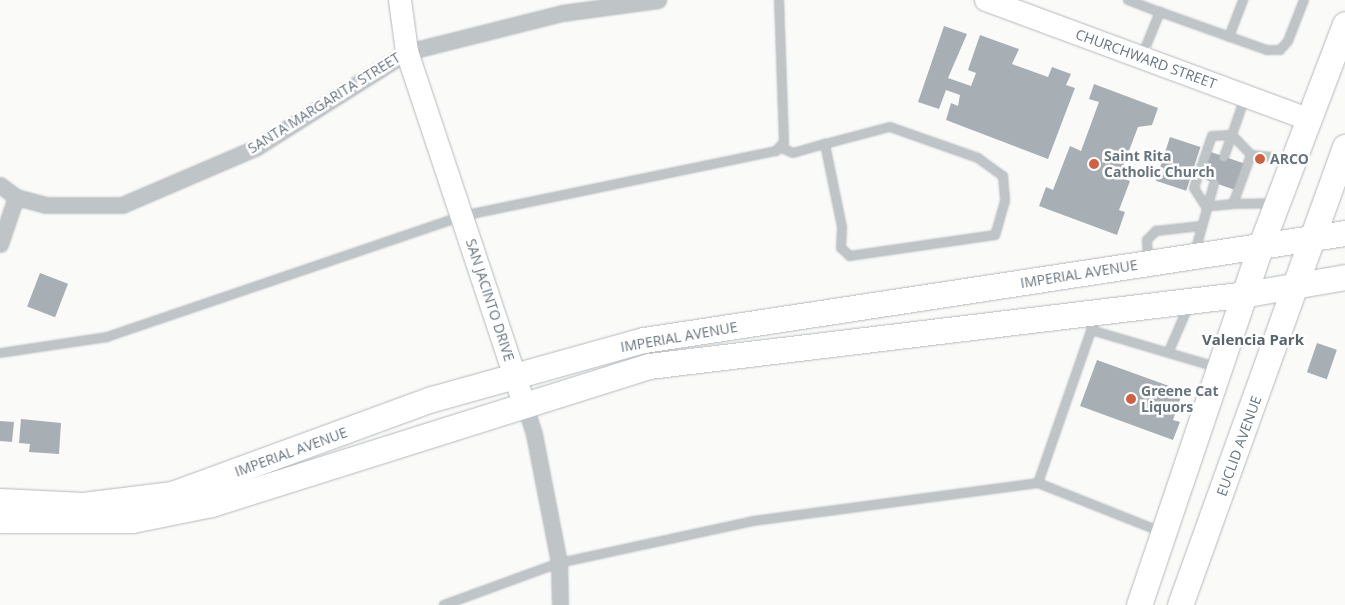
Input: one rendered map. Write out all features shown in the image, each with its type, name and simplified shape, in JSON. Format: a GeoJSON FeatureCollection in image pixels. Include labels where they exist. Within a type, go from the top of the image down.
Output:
{"type":"FeatureCollection","features":[{"type":"Feature","properties":{"kind":"main road"},"geometry":{"type":"LineString","coordinates":[[1140,605],[1247,294],[1261,245],[1307,119],[1345,24]]}},
{"type":"Feature","properties":{"kind":"main road","name":"EUCLID AVENUE"},"geometry":{"type":"LineString","coordinates":[[1180,605],[1314,238],[1345,147]]}},
{"type":"Feature","properties":{"kind":"main road","name":"IMPERIAL AVENUE"},"geometry":{"type":"LineString","coordinates":[[0,501],[83,505],[172,494],[432,399],[515,374],[644,340],[1345,233]]}},
{"type":"Feature","properties":{"kind":"main road","name":"IMPERIAL AVENUE"},"geometry":{"type":"LineString","coordinates":[[0,520],[132,520],[211,504],[524,402],[649,366],[1094,321],[1191,300],[1296,287],[1345,277]]}},
{"type":"Feature","properties":{"kind":"street","name":"SAN JACINTO DRIVE"},"geometry":{"type":"LineString","coordinates":[[400,0],[407,52],[534,434],[559,563],[560,605]]}},
{"type":"Feature","properties":{"kind":"street","name":"SANTA MARGARITA STREET"},"geometry":{"type":"LineString","coordinates":[[0,184],[16,197],[70,208],[122,205],[257,147],[407,52],[562,13],[658,0]]}},
{"type":"Feature","properties":{"kind":"street","name":"CHURCHWARD STREET"},"geometry":{"type":"LineString","coordinates":[[986,0],[1307,119]]}},
{"type":"Feature","properties":{"kind":"street"},"geometry":{"type":"LineString","coordinates":[[0,244],[16,197]]}},
{"type":"Feature","properties":{"kind":"lane"},"geometry":{"type":"LineString","coordinates":[[779,0],[784,142],[780,147]]}},
{"type":"Feature","properties":{"kind":"lane"},"geometry":{"type":"LineString","coordinates":[[1128,0],[1268,50],[1280,50],[1288,41],[1304,0]]}},
{"type":"Feature","properties":{"kind":"lane"},"geometry":{"type":"LineString","coordinates":[[1229,36],[1243,0]]}},
{"type":"Feature","properties":{"kind":"lane"},"geometry":{"type":"LineString","coordinates":[[1141,57],[1160,12]]}},
{"type":"Feature","properties":{"kind":"lane"},"geometry":{"type":"LineString","coordinates":[[1224,157],[1246,96]]}},
{"type":"Feature","properties":{"kind":"lane"},"geometry":{"type":"LineString","coordinates":[[0,353],[107,336],[462,216],[780,147],[793,153],[825,144],[890,127],[978,158],[1003,176],[1005,201],[995,235],[850,256],[841,248],[842,227],[825,144]]}},
{"type":"Feature","properties":{"kind":"lane"},"geometry":{"type":"LineString","coordinates":[[1206,207],[1194,188],[1212,136],[1232,135],[1251,155],[1292,159]]}},
{"type":"Feature","properties":{"kind":"lane"},"geometry":{"type":"LineString","coordinates":[[1234,204],[1251,155]]}},
{"type":"Feature","properties":{"kind":"lane"},"geometry":{"type":"LineString","coordinates":[[1194,256],[1206,207],[1214,184]]}},
{"type":"Feature","properties":{"kind":"lane"},"geometry":{"type":"LineString","coordinates":[[1206,207],[1276,203]]}},
{"type":"Feature","properties":{"kind":"lane"},"geometry":{"type":"LineString","coordinates":[[1148,263],[1147,240],[1156,231],[1201,226]]}},
{"type":"Feature","properties":{"kind":"lane"},"geometry":{"type":"LineString","coordinates":[[1169,351],[1191,300]]}},
{"type":"Feature","properties":{"kind":"lane"},"geometry":{"type":"LineString","coordinates":[[1038,483],[1094,321],[1220,369]]}},
{"type":"Feature","properties":{"kind":"lane"},"geometry":{"type":"LineString","coordinates":[[444,605],[559,563],[752,521],[1038,483],[1164,533]]}},
{"type":"Feature","properties":{"kind":"building"},"geometry":{"type":"Polygon","coordinates":[[[944,26],[967,34],[948,78],[971,86],[976,73],[968,70],[980,35],[1019,49],[1012,64],[1048,77],[1052,67],[1071,74],[1066,85],[1075,88],[1048,159],[946,120],[951,103],[958,106],[960,95],[946,90],[939,109],[918,102],[944,26]]]}},
{"type":"Feature","properties":{"kind":"building","name":"Saint Rita Catholic Church"},"geometry":{"type":"Polygon","coordinates":[[[1094,84],[1158,108],[1152,125],[1138,127],[1119,177],[1130,181],[1119,210],[1125,212],[1117,235],[1039,206],[1046,187],[1053,190],[1070,146],[1081,151],[1099,102],[1089,99],[1094,84]]]}},
{"type":"Feature","properties":{"kind":"building"},"geometry":{"type":"Polygon","coordinates":[[[1170,137],[1200,147],[1186,191],[1156,181],[1170,137]]]}},
{"type":"Feature","properties":{"kind":"building"},"geometry":{"type":"Polygon","coordinates":[[[1211,152],[1245,164],[1236,190],[1202,178],[1211,152]]]}},
{"type":"Feature","properties":{"kind":"building"},"geometry":{"type":"Polygon","coordinates":[[[40,273],[68,284],[55,317],[27,307],[40,273]]]}},
{"type":"Feature","properties":{"kind":"building"},"geometry":{"type":"Polygon","coordinates":[[[1317,343],[1337,350],[1327,379],[1307,372],[1317,343]]]}},
{"type":"Feature","properties":{"kind":"building","name":"Greene Cat Liquors"},"geometry":{"type":"Polygon","coordinates":[[[1097,360],[1183,391],[1173,420],[1180,422],[1173,440],[1080,406],[1097,360]]]}},
{"type":"Feature","properties":{"kind":"building"},"geometry":{"type":"Polygon","coordinates":[[[21,419],[61,423],[59,454],[29,452],[30,444],[19,443],[21,419]]]}},
{"type":"Feature","properties":{"kind":"building"},"geometry":{"type":"Polygon","coordinates":[[[0,421],[14,422],[12,442],[0,441],[0,421]]]}},
{"type":"Feature","properties":{"kind":"place","name":"ARCO"},"geometry":{"type":"Point","coordinates":[1260,159]}},
{"type":"Feature","properties":{"kind":"place","name":"Saint Rita Catholic Church"},"geometry":{"type":"Point","coordinates":[1094,164]}},
{"type":"Feature","properties":{"kind":"place","name":"Greene Cat Liquors"},"geometry":{"type":"Point","coordinates":[1131,399]}},
{"type":"Feature","properties":{"kind":"district","name":"Valencia Park"},"geometry":{"type":"Point","coordinates":[1253,340]}}]}
